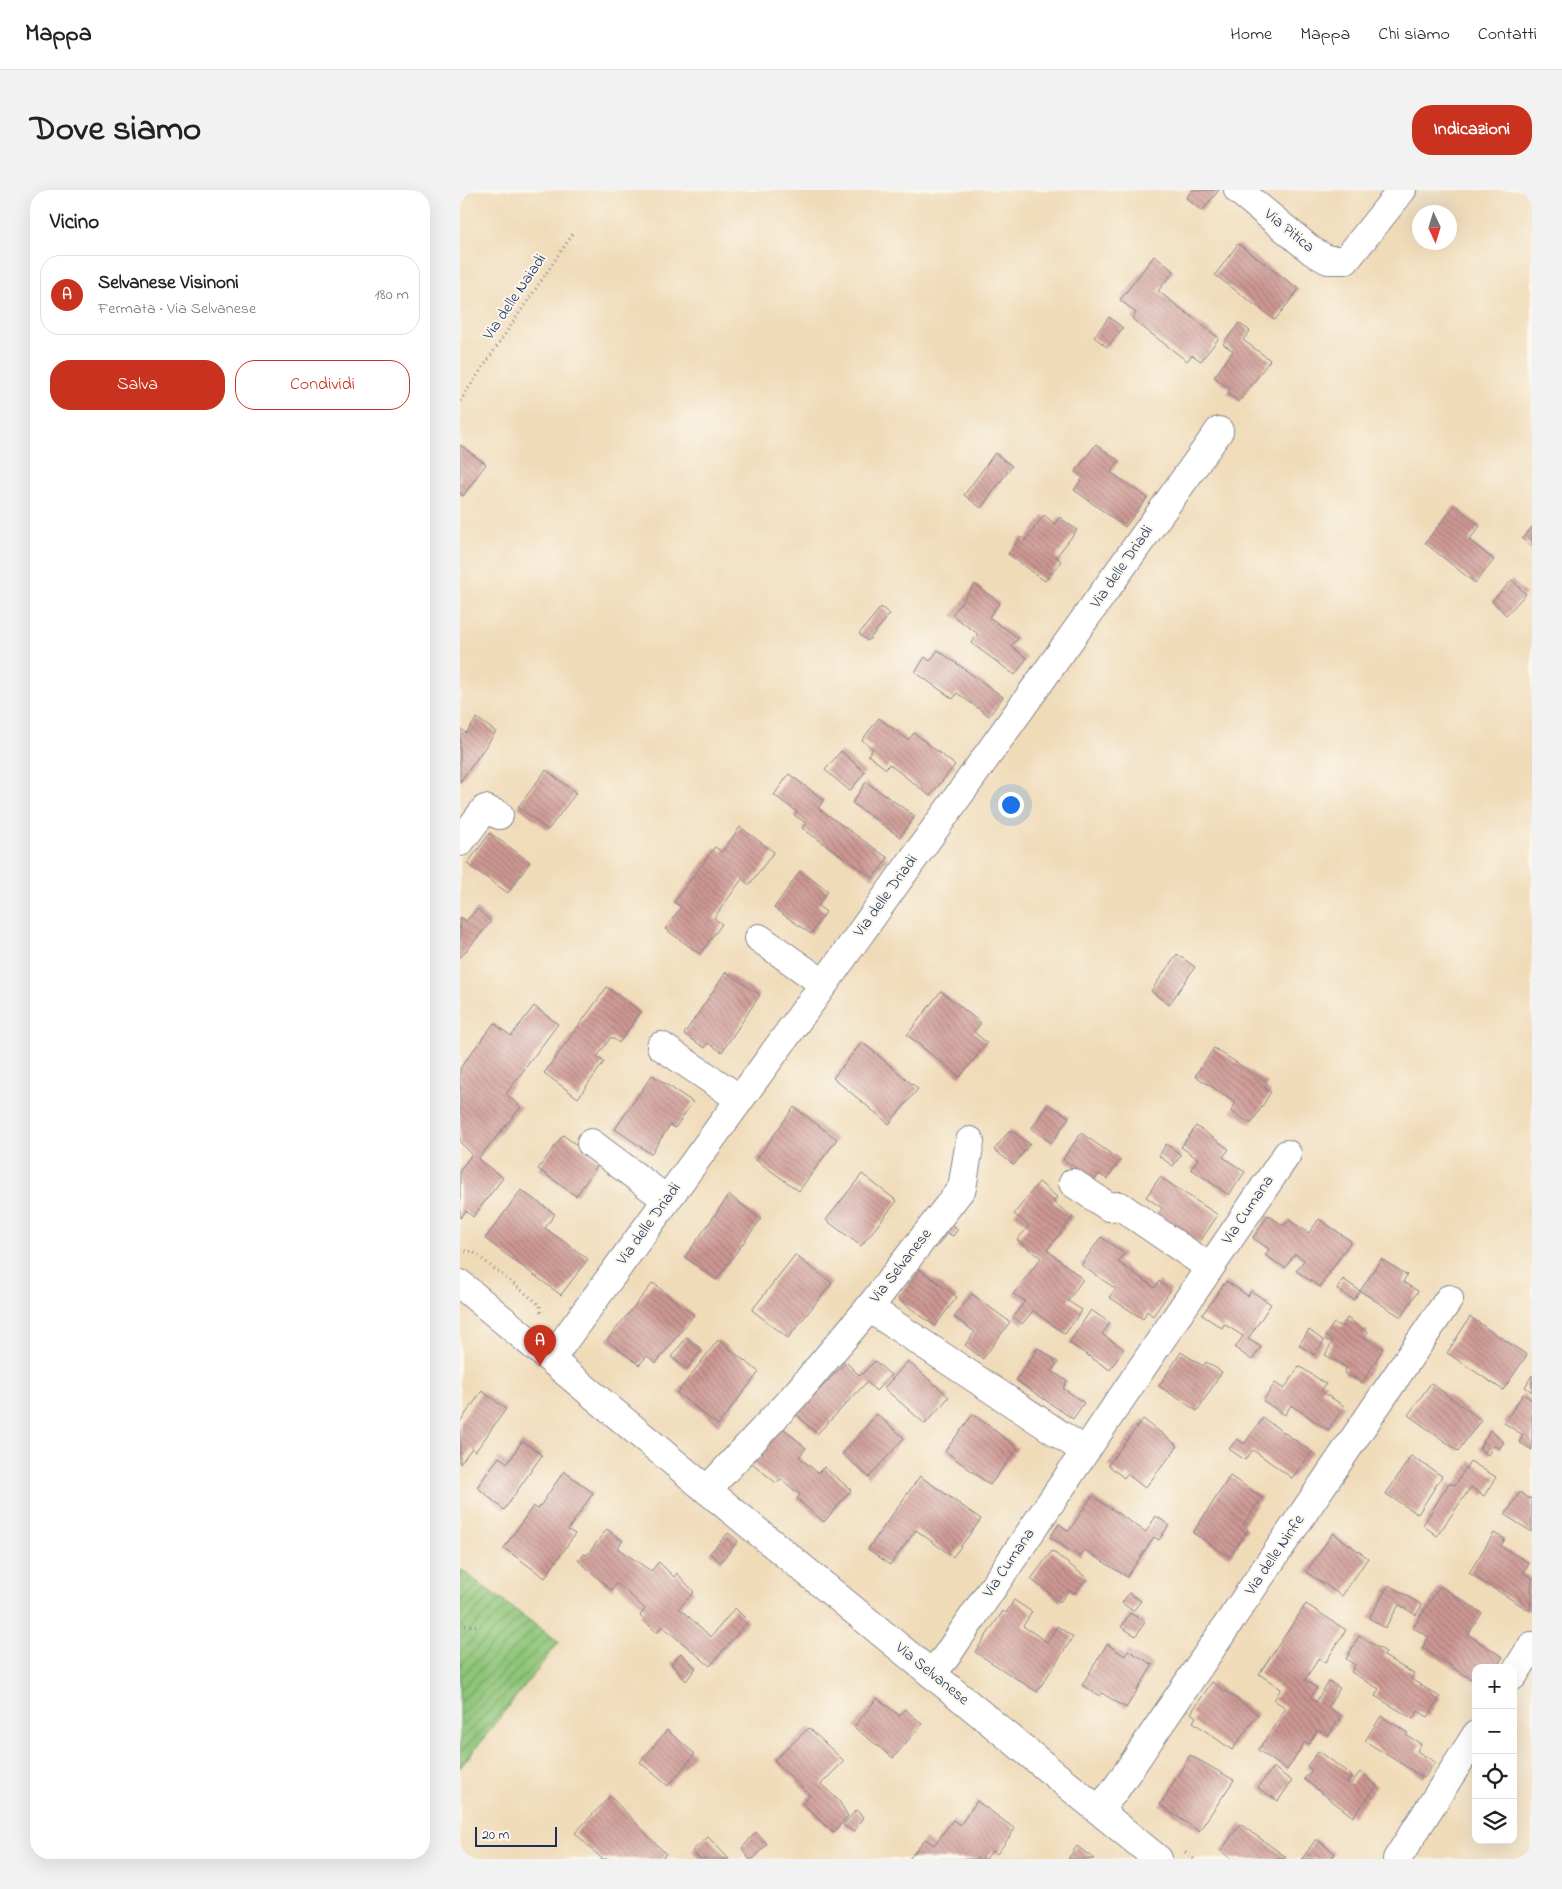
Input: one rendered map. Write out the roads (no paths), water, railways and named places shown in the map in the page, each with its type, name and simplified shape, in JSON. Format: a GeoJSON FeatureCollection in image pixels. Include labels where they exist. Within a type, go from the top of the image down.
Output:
{"type":"FeatureCollection","features":[{"type":"Feature","properties":{"kind":"street","name":"Via Pitica"},"geometry":{"type":"LineString","coordinates":[[1238,190],[1312,251],[1328,260],[1346,260],[1402,190]]}},
{"type":"Feature","properties":{"kind":"street","name":"Via delle Driadi"},"geometry":{"type":"LineString","coordinates":[[551,1359],[824,984],[1219,431]]}},
{"type":"Feature","properties":{"kind":"street"},"geometry":{"type":"LineString","coordinates":[[460,842],[485,809],[500,815]]}},
{"type":"Feature","properties":{"kind":"street"},"geometry":{"type":"LineString","coordinates":[[759,938],[824,984]]}},
{"type":"Feature","properties":{"kind":"street"},"geometry":{"type":"LineString","coordinates":[[661,1046],[740,1099]]}},
{"type":"Feature","properties":{"kind":"street","name":"Via Selvanese"},"geometry":{"type":"LineString","coordinates":[[707,1490],[797,1392],[869,1308],[962,1188],[970,1141]]}},
{"type":"Feature","properties":{"kind":"street"},"geometry":{"type":"LineString","coordinates":[[591,1143],[666,1199]]}},
{"type":"Feature","properties":{"kind":"street","name":"Via Cumana"},"geometry":{"type":"LineString","coordinates":[[931,1673],[945,1658],[1287,1154]]}},
{"type":"Feature","properties":{"kind":"street"},"geometry":{"type":"LineString","coordinates":[[1073,1183],[1109,1207],[1120,1206],[1209,1267]]}},
{"type":"Feature","properties":{"kind":"street","name":"Via Selvanese"},"geometry":{"type":"LineString","coordinates":[[462,1288],[551,1359],[707,1490],[1158,1859]]}},
{"type":"Feature","properties":{"kind":"street","name":"Via delle Ninfe"},"geometry":{"type":"LineString","coordinates":[[1098,1809],[1113,1793],[1449,1298]]}},
{"type":"Feature","properties":{"kind":"street"},"geometry":{"type":"LineString","coordinates":[[869,1308],[1085,1450]]}},
{"type":"Feature","properties":{"kind":"street"},"geometry":{"type":"LineString","coordinates":[[1517,1670],[1532,1646]]}},
{"type":"Feature","properties":{"kind":"street"},"geometry":{"type":"LineString","coordinates":[[1397,1859],[1472,1741]]}},
{"type":"Feature","properties":{"kind":"place","name":"Selvanese Visinoni"},"geometry":{"type":"Point","coordinates":[540,1366]}}]}
